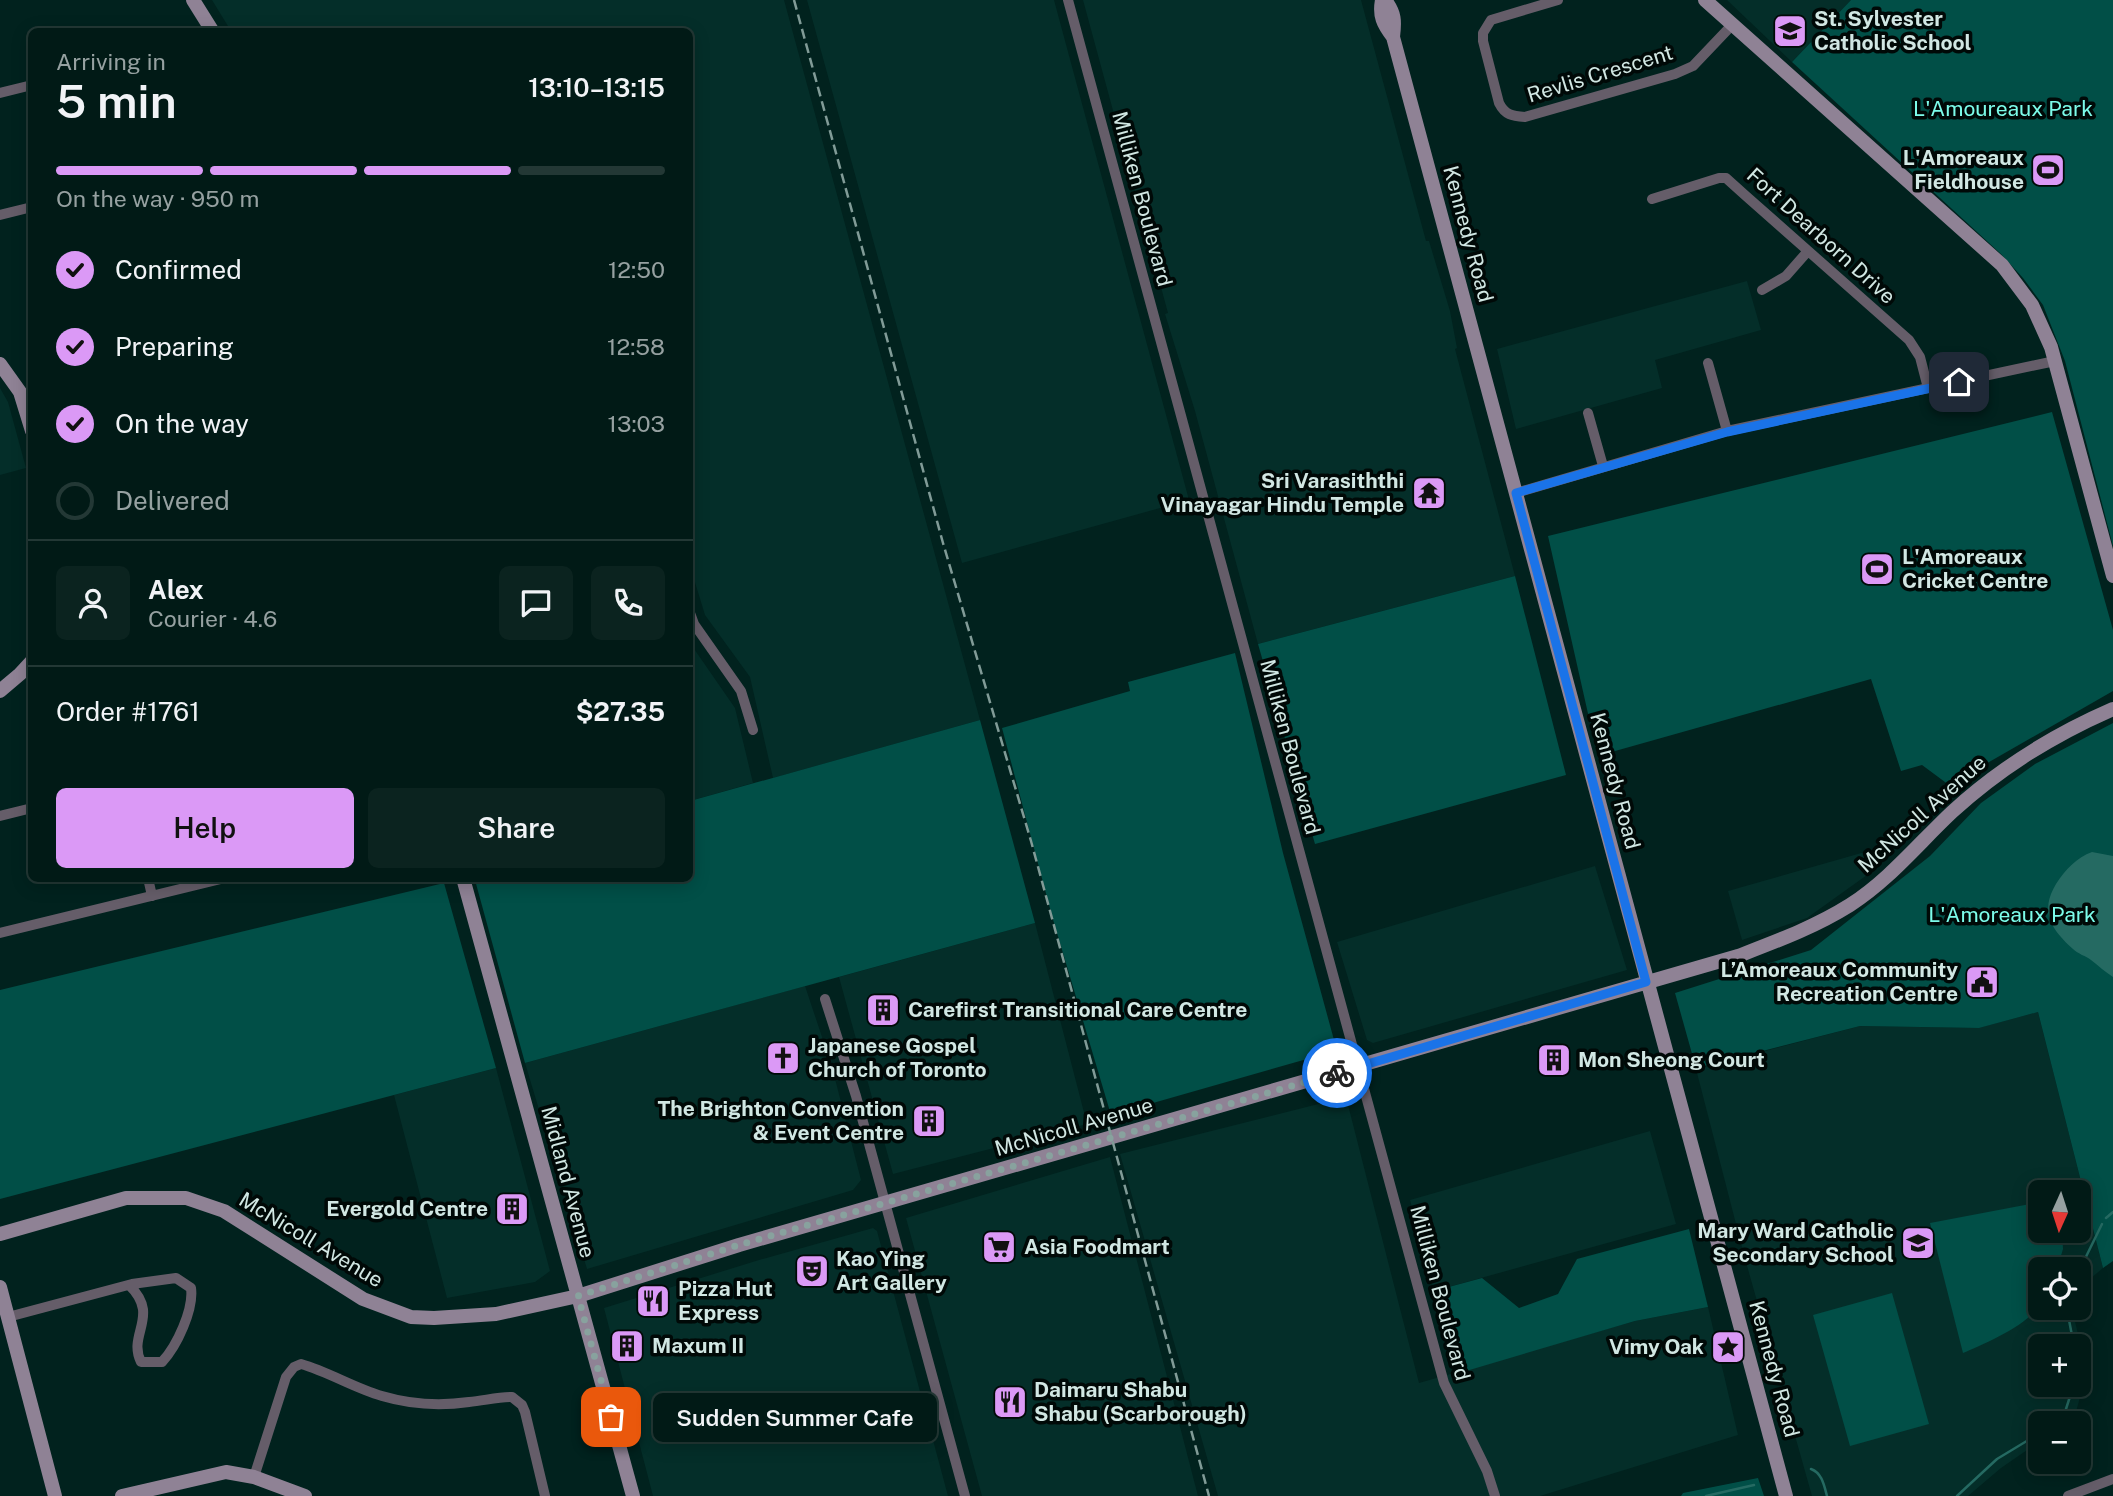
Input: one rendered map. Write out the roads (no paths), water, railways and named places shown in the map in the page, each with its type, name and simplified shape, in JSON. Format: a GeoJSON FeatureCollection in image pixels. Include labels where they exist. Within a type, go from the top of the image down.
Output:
{"type":"FeatureCollection","features":[{"type":"Feature","properties":{"kind":"main road"},"geometry":{"type":"LineString","coordinates":[[193,0],[210,28]]}},
{"type":"Feature","properties":{"kind":"main road","name":"Kennedy Road"},"geometry":{"type":"LineString","coordinates":[[1383,0],[1392,10],[1395,21],[1393,37],[1786,1496]]}},
{"type":"Feature","properties":{"kind":"main road"},"geometry":{"type":"LineString","coordinates":[[1705,0],[2002,265],[2032,305],[2055,361],[2113,576]]}},
{"type":"Feature","properties":{"kind":"main road"},"geometry":{"type":"LineString","coordinates":[[0,364],[20,392],[28,418]]}},
{"type":"Feature","properties":{"kind":"main road"},"geometry":{"type":"LineString","coordinates":[[0,691],[28,665]]}},
{"type":"Feature","properties":{"kind":"main road","name":"McNicoll Avenue"},"geometry":{"type":"LineString","coordinates":[[0,1234],[126,1198],[186,1198],[224,1211],[363,1300],[411,1317],[476,1317],[578,1296],[739,1245],[1738,956],[1809,929],[1851,904],[1901,866],[1951,813],[1996,775],[2043,744],[2113,709]]}},
{"type":"Feature","properties":{"kind":"main road","name":"Midland Avenue"},"geometry":{"type":"LineString","coordinates":[[464,882],[633,1496]]}},
{"type":"Feature","properties":{"kind":"main road"},"geometry":{"type":"LineString","coordinates":[[0,1287],[55,1496]]}},
{"type":"Feature","properties":{"kind":"main road"},"geometry":{"type":"LineString","coordinates":[[122,1496],[218,1473],[254,1477],[304,1496]]}},
{"type":"Feature","properties":{"kind":"street","name":"Milliken Boulevard"},"geometry":{"type":"LineString","coordinates":[[1068,0],[1444,1383],[1487,1471],[1495,1496]]}},
{"type":"Feature","properties":{"kind":"street","name":"Revlis Crescent"},"geometry":{"type":"LineString","coordinates":[[1558,0],[1490,20],[1486,26],[1483,41],[1499,103],[1508,114],[1525,117],[1675,74],[1693,66],[1732,25]]}},
{"type":"Feature","properties":{"kind":"street"},"geometry":{"type":"LineString","coordinates":[[0,93],[28,86]]}},
{"type":"Feature","properties":{"kind":"street","name":"Fort Dearborn Drive"},"geometry":{"type":"LineString","coordinates":[[1652,199],[1719,178],[1731,180],[1909,340],[1920,357],[1928,388]]}},
{"type":"Feature","properties":{"kind":"street"},"geometry":{"type":"LineString","coordinates":[[0,215],[28,208]]}},
{"type":"Feature","properties":{"kind":"street"},"geometry":{"type":"LineString","coordinates":[[1762,290],[1779,282],[1808,251]]}},
{"type":"Feature","properties":{"kind":"street"},"geometry":{"type":"LineString","coordinates":[[1516,493],[1727,432],[2055,361]]}},
{"type":"Feature","properties":{"kind":"street"},"geometry":{"type":"LineString","coordinates":[[1709,363],[1727,432]]}},
{"type":"Feature","properties":{"kind":"street"},"geometry":{"type":"LineString","coordinates":[[1588,413],[1603,466]]}},
{"type":"Feature","properties":{"kind":"street"},"geometry":{"type":"LineString","coordinates":[[693,621],[741,691],[753,730]]}},
{"type":"Feature","properties":{"kind":"street"},"geometry":{"type":"LineString","coordinates":[[0,816],[28,809]]}},
{"type":"Feature","properties":{"kind":"street"},"geometry":{"type":"LineString","coordinates":[[149,882],[152,896]]}},
{"type":"Feature","properties":{"kind":"street"},"geometry":{"type":"LineString","coordinates":[[0,933],[209,882]]}},
{"type":"Feature","properties":{"kind":"street"},"geometry":{"type":"LineString","coordinates":[[825,999],[856,1096],[965,1496]]}},
{"type":"Feature","properties":{"kind":"street"},"geometry":{"type":"LineString","coordinates":[[8,1317],[129,1285],[176,1278],[191,1288],[193,1301],[170,1353],[162,1362],[141,1362],[137,1354],[144,1314],[141,1296],[129,1285]]}},
{"type":"Feature","properties":{"kind":"street"},"geometry":{"type":"LineString","coordinates":[[254,1477],[286,1377],[294,1367],[301,1364],[351,1386],[410,1401],[470,1402],[512,1396],[525,1412],[545,1496]]}},
{"type":"Feature","properties":{"kind":"street"},"geometry":{"type":"LineString","coordinates":[[2068,1496],[2113,1479]]}},
{"type":"Feature","properties":{"kind":"water"},"geometry":{"type":"Polygon","coordinates":[[[2092,852],[2113,856],[2113,977],[2075,951],[2059,935],[2048,912],[2051,894],[2067,869],[2092,852]]]}},
{"type":"Feature","properties":{"kind":"waterway"},"geometry":{"type":"LineString","coordinates":[[2106,1218],[2113,1212]]}},
{"type":"Feature","properties":{"kind":"waterway"},"geometry":{"type":"LineString","coordinates":[[2086,1257],[2102,1224]]}},
{"type":"Feature","properties":{"kind":"waterway"},"geometry":{"type":"LineString","coordinates":[[2069,1320],[2072,1334]]}},
{"type":"Feature","properties":{"kind":"waterway"},"geometry":{"type":"LineString","coordinates":[[2064,1411],[2070,1397]]}},
{"type":"Feature","properties":{"kind":"waterway"},"geometry":{"type":"LineString","coordinates":[[1957,1496],[1997,1459],[2028,1440]]}},
{"type":"Feature","properties":{"kind":"waterway"},"geometry":{"type":"LineString","coordinates":[[1811,1469],[1820,1476],[1827,1496]]}},
{"type":"Feature","properties":{"kind":"waterway"},"geometry":{"type":"LineString","coordinates":[[1706,1496],[1754,1485]]}},
{"type":"Feature","properties":{"kind":"railway"},"geometry":{"type":"LineString","coordinates":[[794,0],[943,543],[1031,841],[1209,1496]]}},
{"type":"Feature","properties":{"kind":"place","name":"St. Sylvester Catholic School"},"geometry":{"type":"Point","coordinates":[1790,31]}},
{"type":"Feature","properties":{"kind":"place","name":"L'Amoreaux Fieldhouse"},"geometry":{"type":"Point","coordinates":[2048,170]}},
{"type":"Feature","properties":{"kind":"place","name":"Sri Varasiththi Vinayagar Hindu Temple"},"geometry":{"type":"Point","coordinates":[1429,493]}},
{"type":"Feature","properties":{"kind":"place","name":"L'Amoreaux Cricket Centre"},"geometry":{"type":"Point","coordinates":[1877,569]}},
{"type":"Feature","properties":{"kind":"place","name":"L’Amoreaux Community Recreation Centre"},"geometry":{"type":"Point","coordinates":[1982,982]}},
{"type":"Feature","properties":{"kind":"place","name":"Carefirst Transitional Care Centre"},"geometry":{"type":"Point","coordinates":[883,1010]}},
{"type":"Feature","properties":{"kind":"place","name":"Japanese Gospel Church of Toronto"},"geometry":{"type":"Point","coordinates":[783,1058]}},
{"type":"Feature","properties":{"kind":"place","name":"Mon Sheong Court"},"geometry":{"type":"Point","coordinates":[1554,1060]}},
{"type":"Feature","properties":{"kind":"place","name":"The Brighton Convention & Event Centre"},"geometry":{"type":"Point","coordinates":[929,1121]}},
{"type":"Feature","properties":{"kind":"place","name":"Evergold Centre"},"geometry":{"type":"Point","coordinates":[512,1209]}},
{"type":"Feature","properties":{"kind":"place","name":"Mary Ward Catholic Secondary School"},"geometry":{"type":"Point","coordinates":[1918,1243]}},
{"type":"Feature","properties":{"kind":"place","name":"Asia Foodmart"},"geometry":{"type":"Point","coordinates":[999,1247]}},
{"type":"Feature","properties":{"kind":"place","name":"Kao Ying Art Gallery"},"geometry":{"type":"Point","coordinates":[812,1271]}},
{"type":"Feature","properties":{"kind":"place","name":"Pizza Hut Express"},"geometry":{"type":"Point","coordinates":[653,1301]}},
{"type":"Feature","properties":{"kind":"place","name":"Maxum II"},"geometry":{"type":"Point","coordinates":[627,1346]}},
{"type":"Feature","properties":{"kind":"place","name":"Vimy Oak"},"geometry":{"type":"Point","coordinates":[1728,1347]}},
{"type":"Feature","properties":{"kind":"place","name":"Daimaru Shabu Shabu (Scarborough)"},"geometry":{"type":"Point","coordinates":[1010,1402]}},
{"type":"Feature","properties":{"kind":"place","name":"Sudden Summer Cafe"},"geometry":{"type":"Point","coordinates":[611,1417]}},
{"type":"Feature","properties":{"kind":"park label","name":"L'Amoureaux Park"},"geometry":{"type":"Point","coordinates":[2003,109]}},
{"type":"Feature","properties":{"kind":"park label","name":"L'Amoreaux Park"},"geometry":{"type":"Point","coordinates":[2012,915]}}]}
